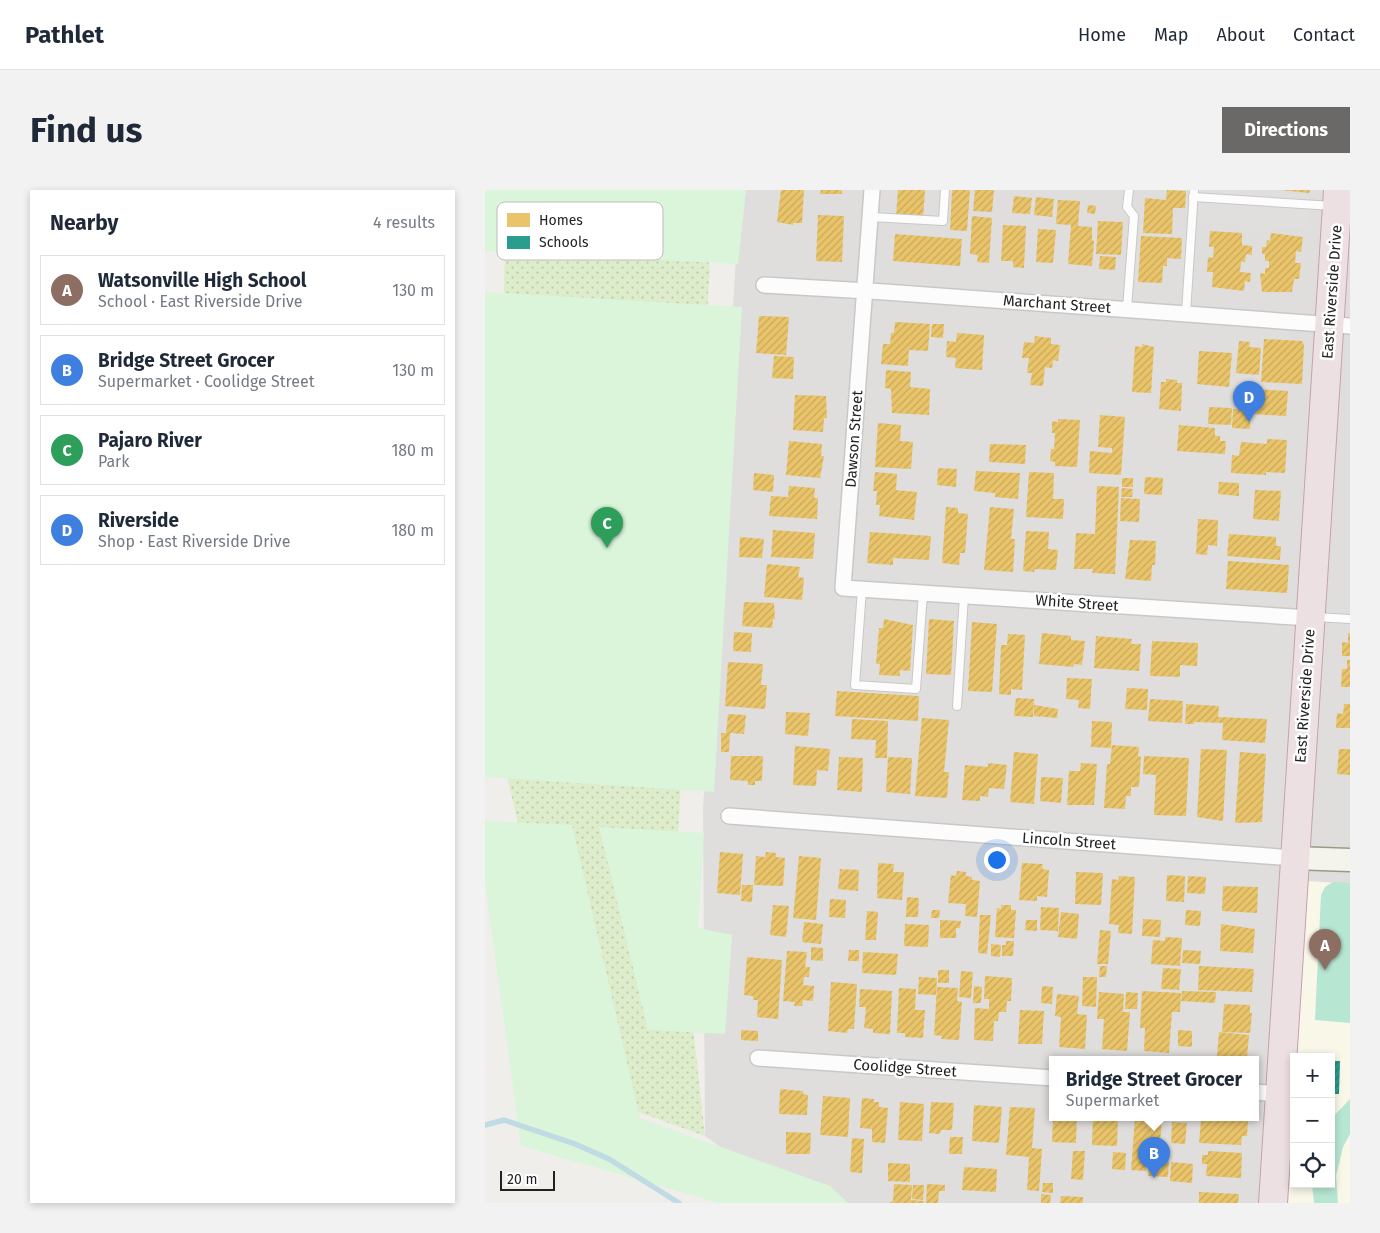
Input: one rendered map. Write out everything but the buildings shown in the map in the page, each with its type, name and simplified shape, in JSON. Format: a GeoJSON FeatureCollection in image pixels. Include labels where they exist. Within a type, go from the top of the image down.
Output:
{"type":"FeatureCollection","features":[{"type":"Feature","properties":{"kind":"highway","name":"East Riverside Drive"},"geometry":{"type":"LineString","coordinates":[[1273,1203],[1267,1093],[1294,858],[1311,618],[1340,326],[1339,195]]}},
{"type":"Feature","properties":{"kind":"street","name":"Dawson Street"},"geometry":{"type":"LineString","coordinates":[[843,588],[872,190]]}},
{"type":"Feature","properties":{"kind":"street","name":"Marchant Street"},"geometry":{"type":"LineString","coordinates":[[764,285],[866,290],[1340,326]]}},
{"type":"Feature","properties":{"kind":"street","name":"White Street"},"geometry":{"type":"LineString","coordinates":[[843,588],[1311,618]]}},
{"type":"Feature","properties":{"kind":"street","name":"Lincoln Street"},"geometry":{"type":"LineString","coordinates":[[729,816],[1294,858],[1350,860]]}},
{"type":"Feature","properties":{"kind":"street","name":"Coolidge Street"},"geometry":{"type":"LineString","coordinates":[[758,1058],[1049,1078]]}},
{"type":"Feature","properties":{"kind":"lane"},"geometry":{"type":"LineString","coordinates":[[871,217],[943,221],[945,190]]}},
{"type":"Feature","properties":{"kind":"lane"},"geometry":{"type":"LineString","coordinates":[[1127,309],[1134,216],[1127,207],[1129,190]]}},
{"type":"Feature","properties":{"kind":"lane"},"geometry":{"type":"LineString","coordinates":[[1186,313],[1193,194],[1339,195]]}},
{"type":"Feature","properties":{"kind":"lane"},"geometry":{"type":"LineString","coordinates":[[862,589],[855,685],[916,689],[923,593]]}},
{"type":"Feature","properties":{"kind":"lane"},"geometry":{"type":"LineString","coordinates":[[957,706],[964,596]]}},
{"type":"Feature","properties":{"kind":"lane"},"geometry":{"type":"LineString","coordinates":[[1311,618],[1350,619]]}},
{"type":"Feature","properties":{"kind":"shaded area"},"geometry":{"type":"Polygon","coordinates":[[[740,190],[1350,190],[1350,884],[1306,881],[1261,1203],[798,1203],[705,1136],[703,809],[740,190]]]}},
{"type":"Feature","properties":{"kind":"shaded area"},"geometry":{"type":"Polygon","coordinates":[[[1199,190],[1309,194],[1307,229],[1197,222],[1199,190]]]}},
{"type":"Feature","properties":{"kind":"shaded area"},"geometry":{"type":"Polygon","coordinates":[[[1306,881],[1350,884],[1350,1203],[1283,1203],[1290,1105],[1290,1188],[1335,1188],[1335,1053],[1294,1053],[1306,881]]]}},
{"type":"Feature","properties":{"kind":"green space"},"geometry":{"type":"Polygon","coordinates":[[[485,190],[746,190],[738,264],[660,260],[663,260],[663,202],[497,202],[497,252],[485,251],[485,190]]]}},
{"type":"Feature","properties":{"kind":"green space"},"geometry":{"type":"Polygon","coordinates":[[[508,190],[714,190],[676,871],[705,1136],[580,1091],[508,780],[505,260],[663,260],[663,202],[507,202],[508,190]]]}},
{"type":"Feature","properties":{"kind":"green space"},"geometry":{"type":"Polygon","coordinates":[[[485,292],[742,307],[714,792],[485,777],[485,292]]]}},
{"type":"Feature","properties":{"kind":"green space"},"geometry":{"type":"Polygon","coordinates":[[[485,821],[572,825],[640,1118],[830,1186],[848,1203],[720,1203],[521,1146],[485,883],[485,821]]]}},
{"type":"Feature","properties":{"kind":"green space"},"geometry":{"type":"Polygon","coordinates":[[[599,827],[704,833],[698,928],[732,935],[725,1034],[648,1030],[599,827]]]}},
{"type":"Feature","properties":{"kind":"green space"},"geometry":{"type":"Polygon","coordinates":[[[1333,882],[1350,883],[1350,1023],[1315,1020],[1321,895],[1325,887],[1333,882]]]}},
{"type":"Feature","properties":{"kind":"green space"},"geometry":{"type":"Polygon","coordinates":[[[1350,1099],[1350,1134],[1343,1147],[1336,1176],[1338,1203],[1314,1203],[1312,1188],[1335,1188],[1335,1115],[1350,1099]]]}},
{"type":"Feature","properties":{"kind":"waterway"},"geometry":{"type":"LineString","coordinates":[[485,1125],[504,1120],[575,1144],[609,1159],[679,1203]]}},
{"type":"Feature","properties":{"kind":"place","name":"Riverside"},"geometry":{"type":"Point","coordinates":[1249,422]}},
{"type":"Feature","properties":{"kind":"place","name":"Pajaro River"},"geometry":{"type":"Point","coordinates":[607,548]}},
{"type":"Feature","properties":{"kind":"place","name":"Watsonville High School"},"geometry":{"type":"Point","coordinates":[1325,970]}},
{"type":"Feature","properties":{"kind":"place","name":"Bridge Street Grocer"},"geometry":{"type":"Point","coordinates":[1154,1178]}}]}
